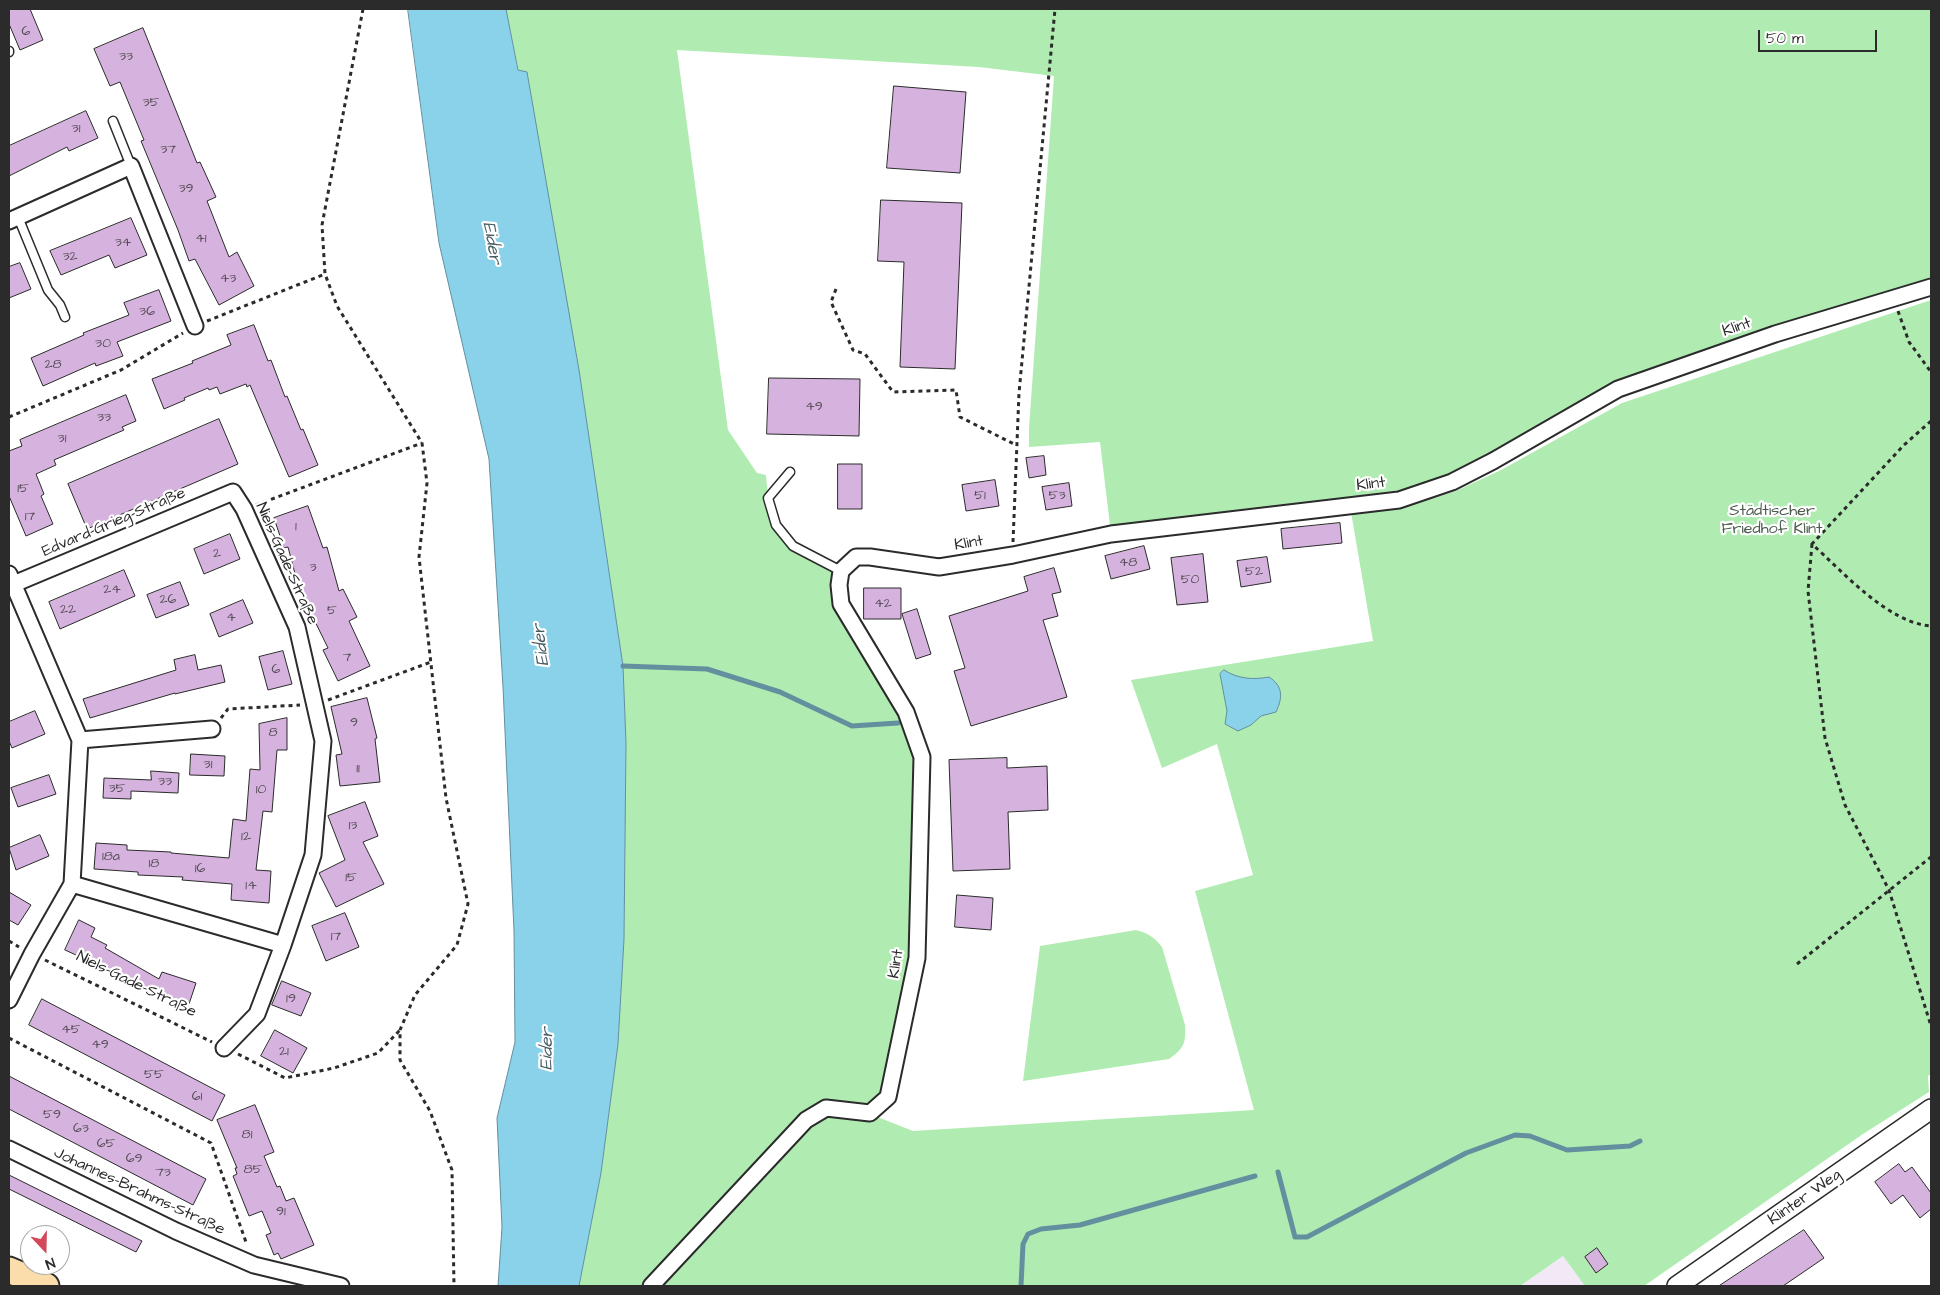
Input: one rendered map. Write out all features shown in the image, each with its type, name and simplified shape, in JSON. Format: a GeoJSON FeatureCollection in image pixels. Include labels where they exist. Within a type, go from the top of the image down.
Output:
{"type":"FeatureCollection","features":[{"type":"Feature","properties":{"kind":"highway"},"geometry":{"type":"LineString","coordinates":[[9,1270],[46,1286]]}},
{"type":"Feature","properties":{"kind":"street"},"geometry":{"type":"LineString","coordinates":[[13,219],[131,166],[195,326]]}},
{"type":"Feature","properties":{"kind":"street","name":"Klint"},"geometry":{"type":"LineString","coordinates":[[651,1286],[806,1120],[826,1108],[870,1113],[888,1097],[918,958],[922,757],[906,712],[841,604],[839,586],[841,571],[856,557],[870,557],[939,567],[1013,555],[1111,534],[1399,500],[1452,482],[1493,461],[1618,388],[1775,334],[1931,287]]}},
{"type":"Feature","properties":{"kind":"street","name":"Niels-Gade-Straße"},"geometry":{"type":"LineString","coordinates":[[224,1048],[257,1014],[283,945],[313,855],[323,741],[297,627],[244,509],[233,492]]}},
{"type":"Feature","properties":{"kind":"street","name":"Edvard-Grieg-Straße"},"geometry":{"type":"LineString","coordinates":[[10,582],[233,492]]}},
{"type":"Feature","properties":{"kind":"street"},"geometry":{"type":"LineString","coordinates":[[9,1000],[32,954],[72,884],[80,740],[10,582]]}},
{"type":"Feature","properties":{"kind":"street"},"geometry":{"type":"LineString","coordinates":[[80,740],[212,729]]}},
{"type":"Feature","properties":{"kind":"street"},"geometry":{"type":"LineString","coordinates":[[72,884],[283,945]]}},
{"type":"Feature","properties":{"kind":"street","name":"Klinter Weg"},"geometry":{"type":"LineString","coordinates":[[1677,1286],[1931,1109]]}},
{"type":"Feature","properties":{"kind":"street","name":"Johannes-Brahms-Straße"},"geometry":{"type":"LineString","coordinates":[[9,1149],[176,1231],[254,1264],[341,1286]]}},
{"type":"Feature","properties":{"kind":"lane"},"geometry":{"type":"LineString","coordinates":[[113,121],[131,166]]}},
{"type":"Feature","properties":{"kind":"lane"},"geometry":{"type":"LineString","coordinates":[[13,219],[48,290],[60,305],[65,316]]}},
{"type":"Feature","properties":{"kind":"lane"},"geometry":{"type":"LineString","coordinates":[[790,472],[768,498],[776,525],[793,546],[841,571]]}},
{"type":"Feature","properties":{"kind":"path"},"geometry":{"type":"LineString","coordinates":[[363,9],[322,225],[325,274],[337,306],[422,443],[427,483],[419,557],[446,798],[468,904],[457,945],[415,995],[400,1030],[400,1060],[430,1111],[452,1170],[454,1286]]}},
{"type":"Feature","properties":{"kind":"path"},"geometry":{"type":"LineString","coordinates":[[1013,555],[1016,445],[1029,279],[1055,9]]}},
{"type":"Feature","properties":{"kind":"path"},"geometry":{"type":"LineString","coordinates":[[9,417],[121,370],[195,326],[325,274]]}},
{"type":"Feature","properties":{"kind":"path"},"geometry":{"type":"LineString","coordinates":[[836,288],[831,302],[853,350],[865,354],[893,392],[956,390],[960,417],[1016,445]]}},
{"type":"Feature","properties":{"kind":"path"},"geometry":{"type":"LineString","coordinates":[[1894,298],[1902,327],[1909,342],[1931,372]]}},
{"type":"Feature","properties":{"kind":"path"},"geometry":{"type":"LineString","coordinates":[[1931,421],[1904,445],[1812,544],[1808,591],[1825,738],[1845,805],[1889,890],[1931,1026]]}},
{"type":"Feature","properties":{"kind":"path"},"geometry":{"type":"LineString","coordinates":[[244,509],[422,443]]}},
{"type":"Feature","properties":{"kind":"path"},"geometry":{"type":"LineString","coordinates":[[1812,544],[1881,606],[1920,625],[1931,626]]}},
{"type":"Feature","properties":{"kind":"path"},"geometry":{"type":"LineString","coordinates":[[1797,964],[1931,857]]}},
{"type":"Feature","properties":{"kind":"path","name":"Niels-Gade-Straße"},"geometry":{"type":"LineString","coordinates":[[32,954],[285,1078],[334,1068],[378,1054],[400,1030]]}},
{"type":"Feature","properties":{"kind":"path"},"geometry":{"type":"LineString","coordinates":[[9,1038],[211,1143],[254,1264]]}},
{"type":"Feature","properties":{"kind":"shaded area"},"geometry":{"type":"Polygon","coordinates":[[[1563,1256],[1585,1286],[1520,1286],[1563,1256]]]}},
{"type":"Feature","properties":{"kind":"green space","name":"Städtischer Friedhof Klint"},"geometry":{"type":"Polygon","coordinates":[[[506,9],[1931,9],[1931,287],[1618,389],[1493,461],[1399,500],[1111,534],[1100,442],[1029,447],[1054,76],[979,67],[677,50],[728,430],[757,473],[766,475],[772,513],[786,539],[803,553],[841,571],[839,586],[922,757],[917,958],[888,1097],[870,1114],[913,1131],[1254,1110],[1195,891],[1253,875],[1217,744],[1162,768],[1131,680],[1373,641],[1351,512],[1402,508],[1456,491],[1501,470],[1622,403],[1931,300],[1931,1074],[1928,1076],[1929,1092],[1863,1134],[1644,1286],[1585,1286],[1563,1256],[1520,1286],[579,1286],[601,1173],[618,1044],[624,939],[626,743],[623,666],[579,370],[506,9]]]}},
{"type":"Feature","properties":{"kind":"green space"},"geometry":{"type":"Polygon","coordinates":[[[1136,930],[1150,936],[1162,947],[1185,1025],[1185,1037],[1181,1048],[1169,1059],[1023,1081],[1040,946],[1136,930]]]}},
{"type":"Feature","properties":{"kind":"water","name":"Eider"},"geometry":{"type":"Polygon","coordinates":[[[408,9],[506,9],[518,70],[527,72],[579,370],[623,666],[626,743],[624,939],[618,1044],[601,1173],[579,1286],[498,1286],[502,1227],[497,1118],[515,1042],[514,931],[503,687],[489,459],[439,243],[408,9]]]}},
{"type":"Feature","properties":{"kind":"water"},"geometry":{"type":"Polygon","coordinates":[[[1224,670],[1240,677],[1269,677],[1274,680],[1279,688],[1281,697],[1276,712],[1261,716],[1251,725],[1238,731],[1225,724],[1227,711],[1220,674],[1224,670]]]}},
{"type":"Feature","properties":{"kind":"building"},"geometry":{"type":"Polygon","coordinates":[[[9,9],[30,9],[43,40],[20,50],[9,24],[9,9]]]}},
{"type":"Feature","properties":{"kind":"building"},"geometry":{"type":"Polygon","coordinates":[[[143,28],[197,163],[200,162],[216,197],[207,201],[229,257],[237,252],[254,286],[219,305],[195,259],[189,261],[141,141],[144,140],[120,82],[110,86],[94,49],[143,28]]]}},
{"type":"Feature","properties":{"kind":"building"},"geometry":{"type":"Polygon","coordinates":[[[894,86],[966,92],[960,173],[887,168],[894,86]]]}},
{"type":"Feature","properties":{"kind":"building"},"geometry":{"type":"Polygon","coordinates":[[[86,111],[98,138],[69,151],[67,147],[9,176],[9,146],[86,111]]]}},
{"type":"Feature","properties":{"kind":"building"},"geometry":{"type":"Polygon","coordinates":[[[881,200],[962,203],[955,369],[900,367],[904,262],[878,261],[881,200]]]}},
{"type":"Feature","properties":{"kind":"building"},"geometry":{"type":"Polygon","coordinates":[[[131,218],[147,255],[115,268],[109,255],[61,275],[50,251],[131,218]]]}},
{"type":"Feature","properties":{"kind":"building"},"geometry":{"type":"Polygon","coordinates":[[[20,263],[31,289],[9,298],[9,267],[20,263]]]}},
{"type":"Feature","properties":{"kind":"building"},"geometry":{"type":"Polygon","coordinates":[[[159,290],[171,321],[117,342],[123,356],[96,366],[95,363],[43,386],[31,358],[84,335],[83,333],[129,315],[124,303],[159,290]]]}},
{"type":"Feature","properties":{"kind":"building"},"geometry":{"type":"Polygon","coordinates":[[[254,325],[268,361],[271,360],[285,397],[287,396],[318,465],[289,477],[250,385],[247,387],[246,384],[220,394],[217,387],[209,390],[208,388],[164,409],[152,379],[193,363],[192,361],[231,345],[227,335],[254,325]]]}},
{"type":"Feature","properties":{"kind":"building"},"geometry":{"type":"Polygon","coordinates":[[[769,378],[860,379],[859,436],[767,434],[769,378]]]}},
{"type":"Feature","properties":{"kind":"building"},"geometry":{"type":"Polygon","coordinates":[[[126,395],[136,421],[122,427],[124,430],[54,460],[56,465],[36,474],[44,494],[41,496],[53,524],[26,536],[9,496],[9,451],[22,446],[20,440],[126,395]]]}},
{"type":"Feature","properties":{"kind":"building"},"geometry":{"type":"Polygon","coordinates":[[[219,419],[238,464],[87,529],[68,484],[219,419]]]}},
{"type":"Feature","properties":{"kind":"building"},"geometry":{"type":"Polygon","coordinates":[[[1044,456],[1046,475],[1029,478],[1026,458],[1044,456]]]}},
{"type":"Feature","properties":{"kind":"building"},"geometry":{"type":"Polygon","coordinates":[[[838,464],[862,464],[862,509],[838,509],[838,464]]]}},
{"type":"Feature","properties":{"kind":"building"},"geometry":{"type":"Polygon","coordinates":[[[995,480],[999,506],[966,511],[962,485],[995,480]]]}},
{"type":"Feature","properties":{"kind":"building"},"geometry":{"type":"Polygon","coordinates":[[[1069,483],[1072,506],[1046,510],[1042,487],[1069,483]]]}},
{"type":"Feature","properties":{"kind":"building"},"geometry":{"type":"Polygon","coordinates":[[[308,506],[323,548],[327,547],[339,591],[343,589],[357,617],[349,621],[370,666],[338,681],[323,650],[328,648],[299,589],[288,547],[284,548],[274,518],[308,506]]]}},
{"type":"Feature","properties":{"kind":"building"},"geometry":{"type":"Polygon","coordinates":[[[1340,523],[1342,543],[1283,549],[1281,529],[1340,523]]]}},
{"type":"Feature","properties":{"kind":"building"},"geometry":{"type":"Polygon","coordinates":[[[230,534],[240,559],[204,574],[194,549],[230,534]]]}},
{"type":"Feature","properties":{"kind":"building"},"geometry":{"type":"Polygon","coordinates":[[[1144,546],[1150,569],[1111,579],[1105,556],[1144,546]]]}},
{"type":"Feature","properties":{"kind":"building"},"geometry":{"type":"Polygon","coordinates":[[[1203,554],[1208,602],[1177,605],[1171,558],[1203,554]]]}},
{"type":"Feature","properties":{"kind":"building"},"geometry":{"type":"Polygon","coordinates":[[[1267,557],[1271,582],[1241,587],[1237,561],[1267,557]]]}},
{"type":"Feature","properties":{"kind":"building"},"geometry":{"type":"Polygon","coordinates":[[[1054,568],[1061,592],[1052,594],[1058,616],[1043,620],[1067,697],[971,726],[954,671],[965,668],[949,616],[1028,591],[1024,577],[1054,568]]]}},
{"type":"Feature","properties":{"kind":"building"},"geometry":{"type":"Polygon","coordinates":[[[124,570],[135,596],[60,629],[49,602],[124,570]]]}},
{"type":"Feature","properties":{"kind":"building"},"geometry":{"type":"Polygon","coordinates":[[[180,582],[189,605],[156,618],[147,595],[180,582]]]}},
{"type":"Feature","properties":{"kind":"building"},"geometry":{"type":"Polygon","coordinates":[[[864,588],[901,588],[901,619],[864,619],[864,588]]]}},
{"type":"Feature","properties":{"kind":"building"},"geometry":{"type":"Polygon","coordinates":[[[243,600],[253,623],[219,637],[210,614],[243,600]]]}},
{"type":"Feature","properties":{"kind":"building"},"geometry":{"type":"Polygon","coordinates":[[[917,609],[931,654],[916,659],[902,614],[917,609]]]}},
{"type":"Feature","properties":{"kind":"building"},"geometry":{"type":"Polygon","coordinates":[[[283,651],[292,684],[268,690],[259,657],[283,651]]]}},
{"type":"Feature","properties":{"kind":"building"},"geometry":{"type":"Polygon","coordinates":[[[195,655],[198,670],[221,665],[225,682],[175,693],[90,718],[83,699],[176,670],[174,660],[195,655]]]}},
{"type":"Feature","properties":{"kind":"building"},"geometry":{"type":"Polygon","coordinates":[[[367,698],[377,738],[375,739],[380,782],[340,786],[336,755],[342,754],[331,707],[367,698]]]}},
{"type":"Feature","properties":{"kind":"building"},"geometry":{"type":"Polygon","coordinates":[[[35,711],[45,734],[12,748],[9,741],[9,722],[35,711]]]}},
{"type":"Feature","properties":{"kind":"building"},"geometry":{"type":"Polygon","coordinates":[[[287,718],[287,750],[277,750],[272,812],[263,811],[256,870],[271,871],[269,903],[231,900],[232,884],[182,880],[183,877],[138,875],[138,872],[94,869],[96,843],[127,845],[127,850],[229,858],[233,819],[246,821],[250,769],[260,770],[259,724],[287,718]]]}},
{"type":"Feature","properties":{"kind":"building"},"geometry":{"type":"Polygon","coordinates":[[[191,754],[225,756],[224,776],[190,775],[191,754]]]}},
{"type":"Feature","properties":{"kind":"building"},"geometry":{"type":"Polygon","coordinates":[[[1007,758],[1007,768],[1047,766],[1048,810],[1008,812],[1010,869],[953,871],[949,760],[1007,758]]]}},
{"type":"Feature","properties":{"kind":"building"},"geometry":{"type":"Polygon","coordinates":[[[151,771],[179,773],[178,793],[131,791],[131,799],[103,798],[104,778],[151,780],[151,771]]]}},
{"type":"Feature","properties":{"kind":"building"},"geometry":{"type":"Polygon","coordinates":[[[49,775],[56,794],[18,807],[11,788],[49,775]]]}},
{"type":"Feature","properties":{"kind":"building"},"geometry":{"type":"Polygon","coordinates":[[[365,802],[378,836],[363,842],[384,884],[336,907],[319,873],[345,860],[328,816],[365,802]]]}},
{"type":"Feature","properties":{"kind":"building"},"geometry":{"type":"Polygon","coordinates":[[[40,835],[49,856],[16,870],[9,848],[40,835]]]}},
{"type":"Feature","properties":{"kind":"building"},"geometry":{"type":"Polygon","coordinates":[[[9,892],[31,905],[18,925],[9,920],[9,892]]]}},
{"type":"Feature","properties":{"kind":"building"},"geometry":{"type":"Polygon","coordinates":[[[957,895],[993,898],[991,930],[955,927],[957,895]]]}},
{"type":"Feature","properties":{"kind":"building"},"geometry":{"type":"Polygon","coordinates":[[[345,913],[359,947],[326,961],[312,926],[345,913]]]}},
{"type":"Feature","properties":{"kind":"building"},"geometry":{"type":"Polygon","coordinates":[[[79,920],[95,928],[91,937],[107,945],[105,948],[159,979],[162,972],[196,983],[189,1004],[142,989],[98,963],[98,965],[65,950],[79,920]]]}},
{"type":"Feature","properties":{"kind":"building"},"geometry":{"type":"Polygon","coordinates":[[[282,981],[311,993],[301,1016],[272,1005],[282,981]]]}},
{"type":"Feature","properties":{"kind":"building"},"geometry":{"type":"Polygon","coordinates":[[[42,999],[225,1095],[212,1121],[29,1025],[42,999]]]}},
{"type":"Feature","properties":{"kind":"building"},"geometry":{"type":"Polygon","coordinates":[[[275,1030],[307,1048],[293,1073],[261,1056],[275,1030]]]}},
{"type":"Feature","properties":{"kind":"building"},"geometry":{"type":"Polygon","coordinates":[[[9,1076],[206,1179],[193,1205],[9,1109],[9,1076]]]}},
{"type":"Feature","properties":{"kind":"building"},"geometry":{"type":"Polygon","coordinates":[[[255,1105],[274,1152],[264,1156],[277,1187],[280,1186],[286,1201],[294,1198],[314,1245],[281,1259],[278,1253],[274,1255],[266,1235],[271,1233],[262,1211],[249,1216],[233,1176],[237,1174],[235,1168],[237,1168],[217,1120],[255,1105]]]}},
{"type":"Feature","properties":{"kind":"building"},"geometry":{"type":"Polygon","coordinates":[[[1899,1164],[1905,1172],[1912,1167],[1931,1193],[1931,1209],[1920,1218],[1903,1195],[1891,1204],[1875,1182],[1899,1164]]]}},
{"type":"Feature","properties":{"kind":"building"},"geometry":{"type":"Polygon","coordinates":[[[9,1175],[142,1241],[136,1252],[9,1189],[9,1175]]]}},
{"type":"Feature","properties":{"kind":"building"},"geometry":{"type":"Polygon","coordinates":[[[1804,1230],[1824,1258],[1783,1286],[1719,1286],[1804,1230]]]}},
{"type":"Feature","properties":{"kind":"building"},"geometry":{"type":"Polygon","coordinates":[[[1597,1248],[1608,1264],[1596,1273],[1585,1257],[1597,1248]]]}},
{"type":"Feature","properties":{"kind":"waterway"},"geometry":{"type":"LineString","coordinates":[[623,666],[707,669],[780,692],[852,726],[898,723]]}},
{"type":"Feature","properties":{"kind":"waterway"},"geometry":{"type":"LineString","coordinates":[[1278,1172],[1295,1237],[1307,1237],[1466,1153],[1515,1135],[1530,1136],[1567,1150],[1630,1146],[1640,1141]]}},
{"type":"Feature","properties":{"kind":"waterway"},"geometry":{"type":"LineString","coordinates":[[1021,1286],[1023,1244],[1028,1234],[1041,1229],[1080,1225],[1255,1176]]}}]}
